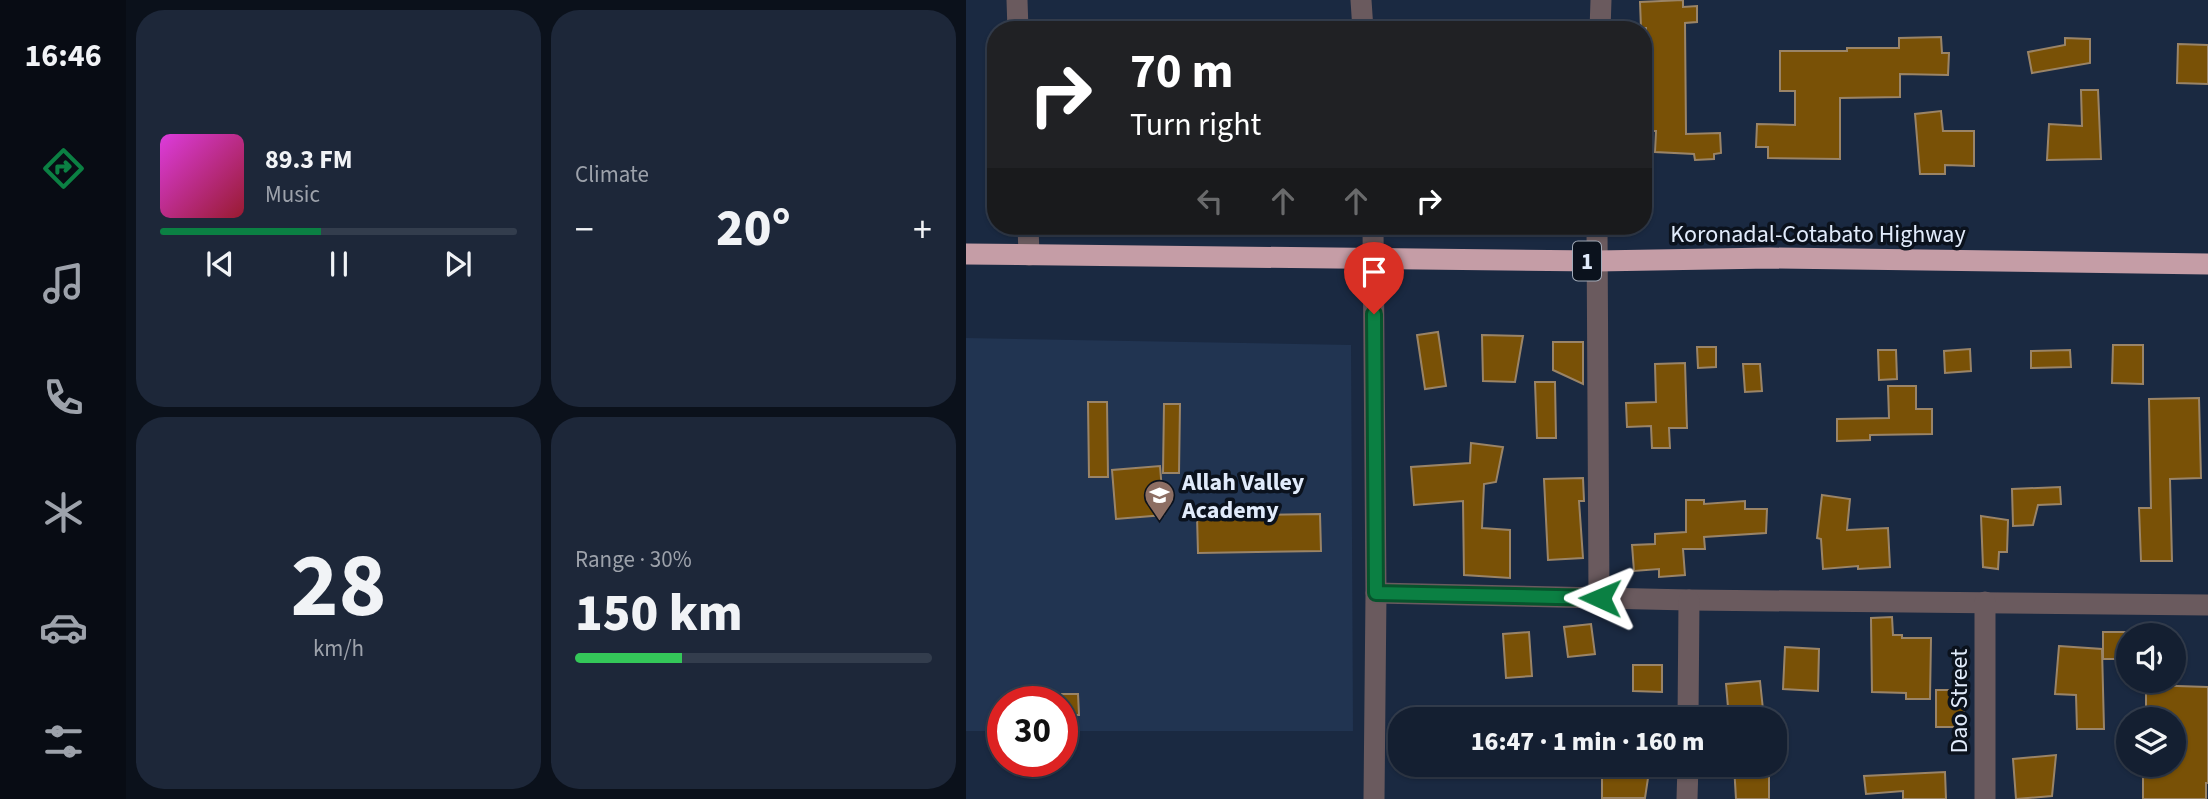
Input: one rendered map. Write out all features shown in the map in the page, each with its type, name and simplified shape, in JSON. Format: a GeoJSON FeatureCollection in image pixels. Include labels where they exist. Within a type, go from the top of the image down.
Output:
{"type":"FeatureCollection","features":[{"type":"Feature","properties":{"kind":"highway","name":"Koronadal-Cotabato Highway"},"geometry":{"type":"LineString","coordinates":[[966,254],[1597,261],[1770,258],[2208,264]]}},
{"type":"Feature","properties":{"kind":"street"},"geometry":{"type":"LineString","coordinates":[[1017,0],[1018,21]]}},
{"type":"Feature","properties":{"kind":"street"},"geometry":{"type":"LineString","coordinates":[[1361,0],[1362,21]]}},
{"type":"Feature","properties":{"kind":"street"},"geometry":{"type":"LineString","coordinates":[[1600,21],[1601,0]]}},
{"type":"Feature","properties":{"kind":"street"},"geometry":{"type":"LineString","coordinates":[[1028,235],[1029,255]]}},
{"type":"Feature","properties":{"kind":"street"},"geometry":{"type":"LineString","coordinates":[[1373,235],[1376,593],[1374,799]]}},
{"type":"Feature","properties":{"kind":"street"},"geometry":{"type":"LineString","coordinates":[[1597,235],[1600,598]]}},
{"type":"Feature","properties":{"kind":"street"},"geometry":{"type":"LineString","coordinates":[[1376,593],[1689,600],[2208,605]]}},
{"type":"Feature","properties":{"kind":"street"},"geometry":{"type":"LineString","coordinates":[[1688,707],[1689,600]]}},
{"type":"Feature","properties":{"kind":"street","name":"Dao Street"},"geometry":{"type":"LineString","coordinates":[[1985,602],[1986,799]]}},
{"type":"Feature","properties":{"kind":"street"},"geometry":{"type":"LineString","coordinates":[[1687,799],[1688,777]]}},
{"type":"Feature","properties":{"kind":"shaded area","name":"Allah Valley Academy"},"geometry":{"type":"Polygon","coordinates":[[[966,338],[1351,345],[1353,731],[1078,731],[1078,686],[987,686],[987,731],[966,731],[966,338]]]}},
{"type":"Feature","properties":{"kind":"building"},"geometry":{"type":"Polygon","coordinates":[[[1683,0],[1683,7],[1697,6],[1697,22],[1685,23],[1686,134],[1720,133],[1721,153],[1714,154],[1714,159],[1695,160],[1694,154],[1655,152],[1656,131],[1652,131],[1652,21],[1641,21],[1640,2],[1683,0]]]}},
{"type":"Feature","properties":{"kind":"building"},"geometry":{"type":"Polygon","coordinates":[[[1941,37],[1942,53],[1949,53],[1948,75],[1900,74],[1900,97],[1840,98],[1840,159],[1768,158],[1768,147],[1756,147],[1757,124],[1795,125],[1795,91],[1780,91],[1780,51],[1899,48],[1899,38],[1941,37]]]}},
{"type":"Feature","properties":{"kind":"building"},"geometry":{"type":"Polygon","coordinates":[[[2065,38],[2090,39],[2090,63],[2032,73],[2028,52],[2065,45],[2065,38]]]}},
{"type":"Feature","properties":{"kind":"building"},"geometry":{"type":"Polygon","coordinates":[[[2178,44],[2208,45],[2208,84],[2177,83],[2178,44]]]}},
{"type":"Feature","properties":{"kind":"building"},"geometry":{"type":"Polygon","coordinates":[[[2081,90],[2098,90],[2101,159],[2047,160],[2049,124],[2082,126],[2081,90]]]}},
{"type":"Feature","properties":{"kind":"building"},"geometry":{"type":"Polygon","coordinates":[[[1941,111],[1943,131],[1974,131],[1974,166],[1945,165],[1945,174],[1920,174],[1915,114],[1941,111]]]}},
{"type":"Feature","properties":{"kind":"building"},"geometry":{"type":"Polygon","coordinates":[[[1438,332],[1446,386],[1425,389],[1417,335],[1438,332]]]}},
{"type":"Feature","properties":{"kind":"building"},"geometry":{"type":"Polygon","coordinates":[[[1482,335],[1523,336],[1515,382],[1483,381],[1482,335]]]}},
{"type":"Feature","properties":{"kind":"building"},"geometry":{"type":"Polygon","coordinates":[[[1553,342],[1583,342],[1583,384],[1553,370],[1553,342]]]}},
{"type":"Feature","properties":{"kind":"building"},"geometry":{"type":"Polygon","coordinates":[[[2113,345],[2143,345],[2143,384],[2112,383],[2113,345]]]}},
{"type":"Feature","properties":{"kind":"building"},"geometry":{"type":"Polygon","coordinates":[[[1697,347],[1716,347],[1716,367],[1698,368],[1697,347]]]}},
{"type":"Feature","properties":{"kind":"building"},"geometry":{"type":"Polygon","coordinates":[[[1970,349],[1971,371],[1945,373],[1944,351],[1970,349]]]}},
{"type":"Feature","properties":{"kind":"building"},"geometry":{"type":"Polygon","coordinates":[[[1878,350],[1896,350],[1897,379],[1879,380],[1878,350]]]}},
{"type":"Feature","properties":{"kind":"building"},"geometry":{"type":"Polygon","coordinates":[[[2070,350],[2071,367],[2031,368],[2031,351],[2070,350]]]}},
{"type":"Feature","properties":{"kind":"building"},"geometry":{"type":"Polygon","coordinates":[[[1685,363],[1687,428],[1669,428],[1670,448],[1652,448],[1651,426],[1627,427],[1626,403],[1656,402],[1655,364],[1685,363]]]}},
{"type":"Feature","properties":{"kind":"building"},"geometry":{"type":"Polygon","coordinates":[[[1743,364],[1760,364],[1762,391],[1745,392],[1743,364]]]}},
{"type":"Feature","properties":{"kind":"building"},"geometry":{"type":"Polygon","coordinates":[[[1535,382],[1555,382],[1556,438],[1537,438],[1535,382]]]}},
{"type":"Feature","properties":{"kind":"building"},"geometry":{"type":"Polygon","coordinates":[[[1888,386],[1916,386],[1916,409],[1932,409],[1932,434],[1870,435],[1870,440],[1837,441],[1837,419],[1889,418],[1888,386]]]}},
{"type":"Feature","properties":{"kind":"building"},"geometry":{"type":"Polygon","coordinates":[[[2199,398],[2201,478],[2170,479],[2172,561],[2141,561],[2139,508],[2151,508],[2149,399],[2199,398]]]}},
{"type":"Feature","properties":{"kind":"building"},"geometry":{"type":"Polygon","coordinates":[[[1088,402],[1107,402],[1108,477],[1089,477],[1088,402]]]}},
{"type":"Feature","properties":{"kind":"building"},"geometry":{"type":"Polygon","coordinates":[[[1164,404],[1180,404],[1179,473],[1163,473],[1164,404]]]}},
{"type":"Feature","properties":{"kind":"building"},"geometry":{"type":"Polygon","coordinates":[[[1471,443],[1503,447],[1496,482],[1484,484],[1482,528],[1510,530],[1510,578],[1464,575],[1463,501],[1414,505],[1411,467],[1470,463],[1471,443]]]}},
{"type":"Feature","properties":{"kind":"building"},"geometry":{"type":"Polygon","coordinates":[[[1160,466],[1164,515],[1116,519],[1112,470],[1160,466]]]}},
{"type":"Feature","properties":{"kind":"building"},"geometry":{"type":"Polygon","coordinates":[[[1583,478],[1584,501],[1579,501],[1583,558],[1548,560],[1544,479],[1583,478]]]}},
{"type":"Feature","properties":{"kind":"building"},"geometry":{"type":"Polygon","coordinates":[[[2060,487],[2061,504],[2038,505],[2033,525],[2013,526],[2012,489],[2060,487]]]}},
{"type":"Feature","properties":{"kind":"building"},"geometry":{"type":"Polygon","coordinates":[[[1822,495],[1850,499],[1847,530],[1888,528],[1890,567],[1823,569],[1821,539],[1817,538],[1822,495]]]}},
{"type":"Feature","properties":{"kind":"building"},"geometry":{"type":"Polygon","coordinates":[[[1686,500],[1704,500],[1704,504],[1745,501],[1745,509],[1767,509],[1766,533],[1704,537],[1705,549],[1683,549],[1685,575],[1659,577],[1659,569],[1634,571],[1632,545],[1655,544],[1655,534],[1686,532],[1686,500]]]}},
{"type":"Feature","properties":{"kind":"building"},"geometry":{"type":"Polygon","coordinates":[[[1320,514],[1321,551],[1198,553],[1197,516],[1320,514]]]}},
{"type":"Feature","properties":{"kind":"building"},"geometry":{"type":"Polygon","coordinates":[[[1981,516],[2008,520],[2007,552],[1999,552],[1998,569],[1983,567],[1981,516]]]}},
{"type":"Feature","properties":{"kind":"building"},"geometry":{"type":"Polygon","coordinates":[[[1892,617],[1893,635],[1902,635],[1902,638],[1931,638],[1930,699],[1906,699],[1906,693],[1872,692],[1871,618],[1892,617]]]}},
{"type":"Feature","properties":{"kind":"building"},"geometry":{"type":"Polygon","coordinates":[[[1591,624],[1595,654],[1568,657],[1564,627],[1591,624]]]}},
{"type":"Feature","properties":{"kind":"building"},"geometry":{"type":"Polygon","coordinates":[[[1529,632],[1532,676],[1506,678],[1503,634],[1529,632]]]}},
{"type":"Feature","properties":{"kind":"building"},"geometry":{"type":"Polygon","coordinates":[[[2103,632],[2116,632],[2116,659],[2103,659],[2103,632]]]}},
{"type":"Feature","properties":{"kind":"building"},"geometry":{"type":"Polygon","coordinates":[[[2059,646],[2102,649],[2104,729],[2077,729],[2076,695],[2055,694],[2059,646]]]}},
{"type":"Feature","properties":{"kind":"building"},"geometry":{"type":"Polygon","coordinates":[[[1785,647],[1819,649],[1818,691],[1783,689],[1785,647]]]}},
{"type":"Feature","properties":{"kind":"building"},"geometry":{"type":"Polygon","coordinates":[[[1633,665],[1662,665],[1662,692],[1633,691],[1633,665]]]}},
{"type":"Feature","properties":{"kind":"building"},"geometry":{"type":"Polygon","coordinates":[[[1760,681],[1763,707],[1728,707],[1726,684],[1760,681]]]}},
{"type":"Feature","properties":{"kind":"building"},"geometry":{"type":"Polygon","coordinates":[[[2186,686],[2208,687],[2206,799],[2143,799],[2143,777],[2186,777],[2186,707],[2146,707],[2146,693],[2186,693],[2186,686]]]}},
{"type":"Feature","properties":{"kind":"building"},"geometry":{"type":"Polygon","coordinates":[[[1936,690],[1964,690],[1964,727],[1936,727],[1936,690]]]}},
{"type":"Feature","properties":{"kind":"building"},"geometry":{"type":"Polygon","coordinates":[[[2056,755],[2052,796],[2016,799],[2013,759],[2056,755]]]}},
{"type":"Feature","properties":{"kind":"building"},"geometry":{"type":"Polygon","coordinates":[[[1945,772],[1946,799],[1903,799],[1903,791],[1866,794],[1864,776],[1945,772]]]}},
{"type":"Feature","properties":{"kind":"building"},"geometry":{"type":"Polygon","coordinates":[[[1602,777],[1648,777],[1645,798],[1602,798],[1602,777]]]}},
{"type":"Feature","properties":{"kind":"building"},"geometry":{"type":"Polygon","coordinates":[[[1735,777],[1769,777],[1769,799],[1736,799],[1735,777]]]}},
{"type":"Feature","properties":{"kind":"place","name":"Allah Valley Academy"},"geometry":{"type":"Point","coordinates":[1159,523]}},
{"type":"Feature","properties":{"kind":"route"},"geometry":{"type":"LineString","coordinates":[[1374,314],[1376,593],[1600,598]]}}]}
